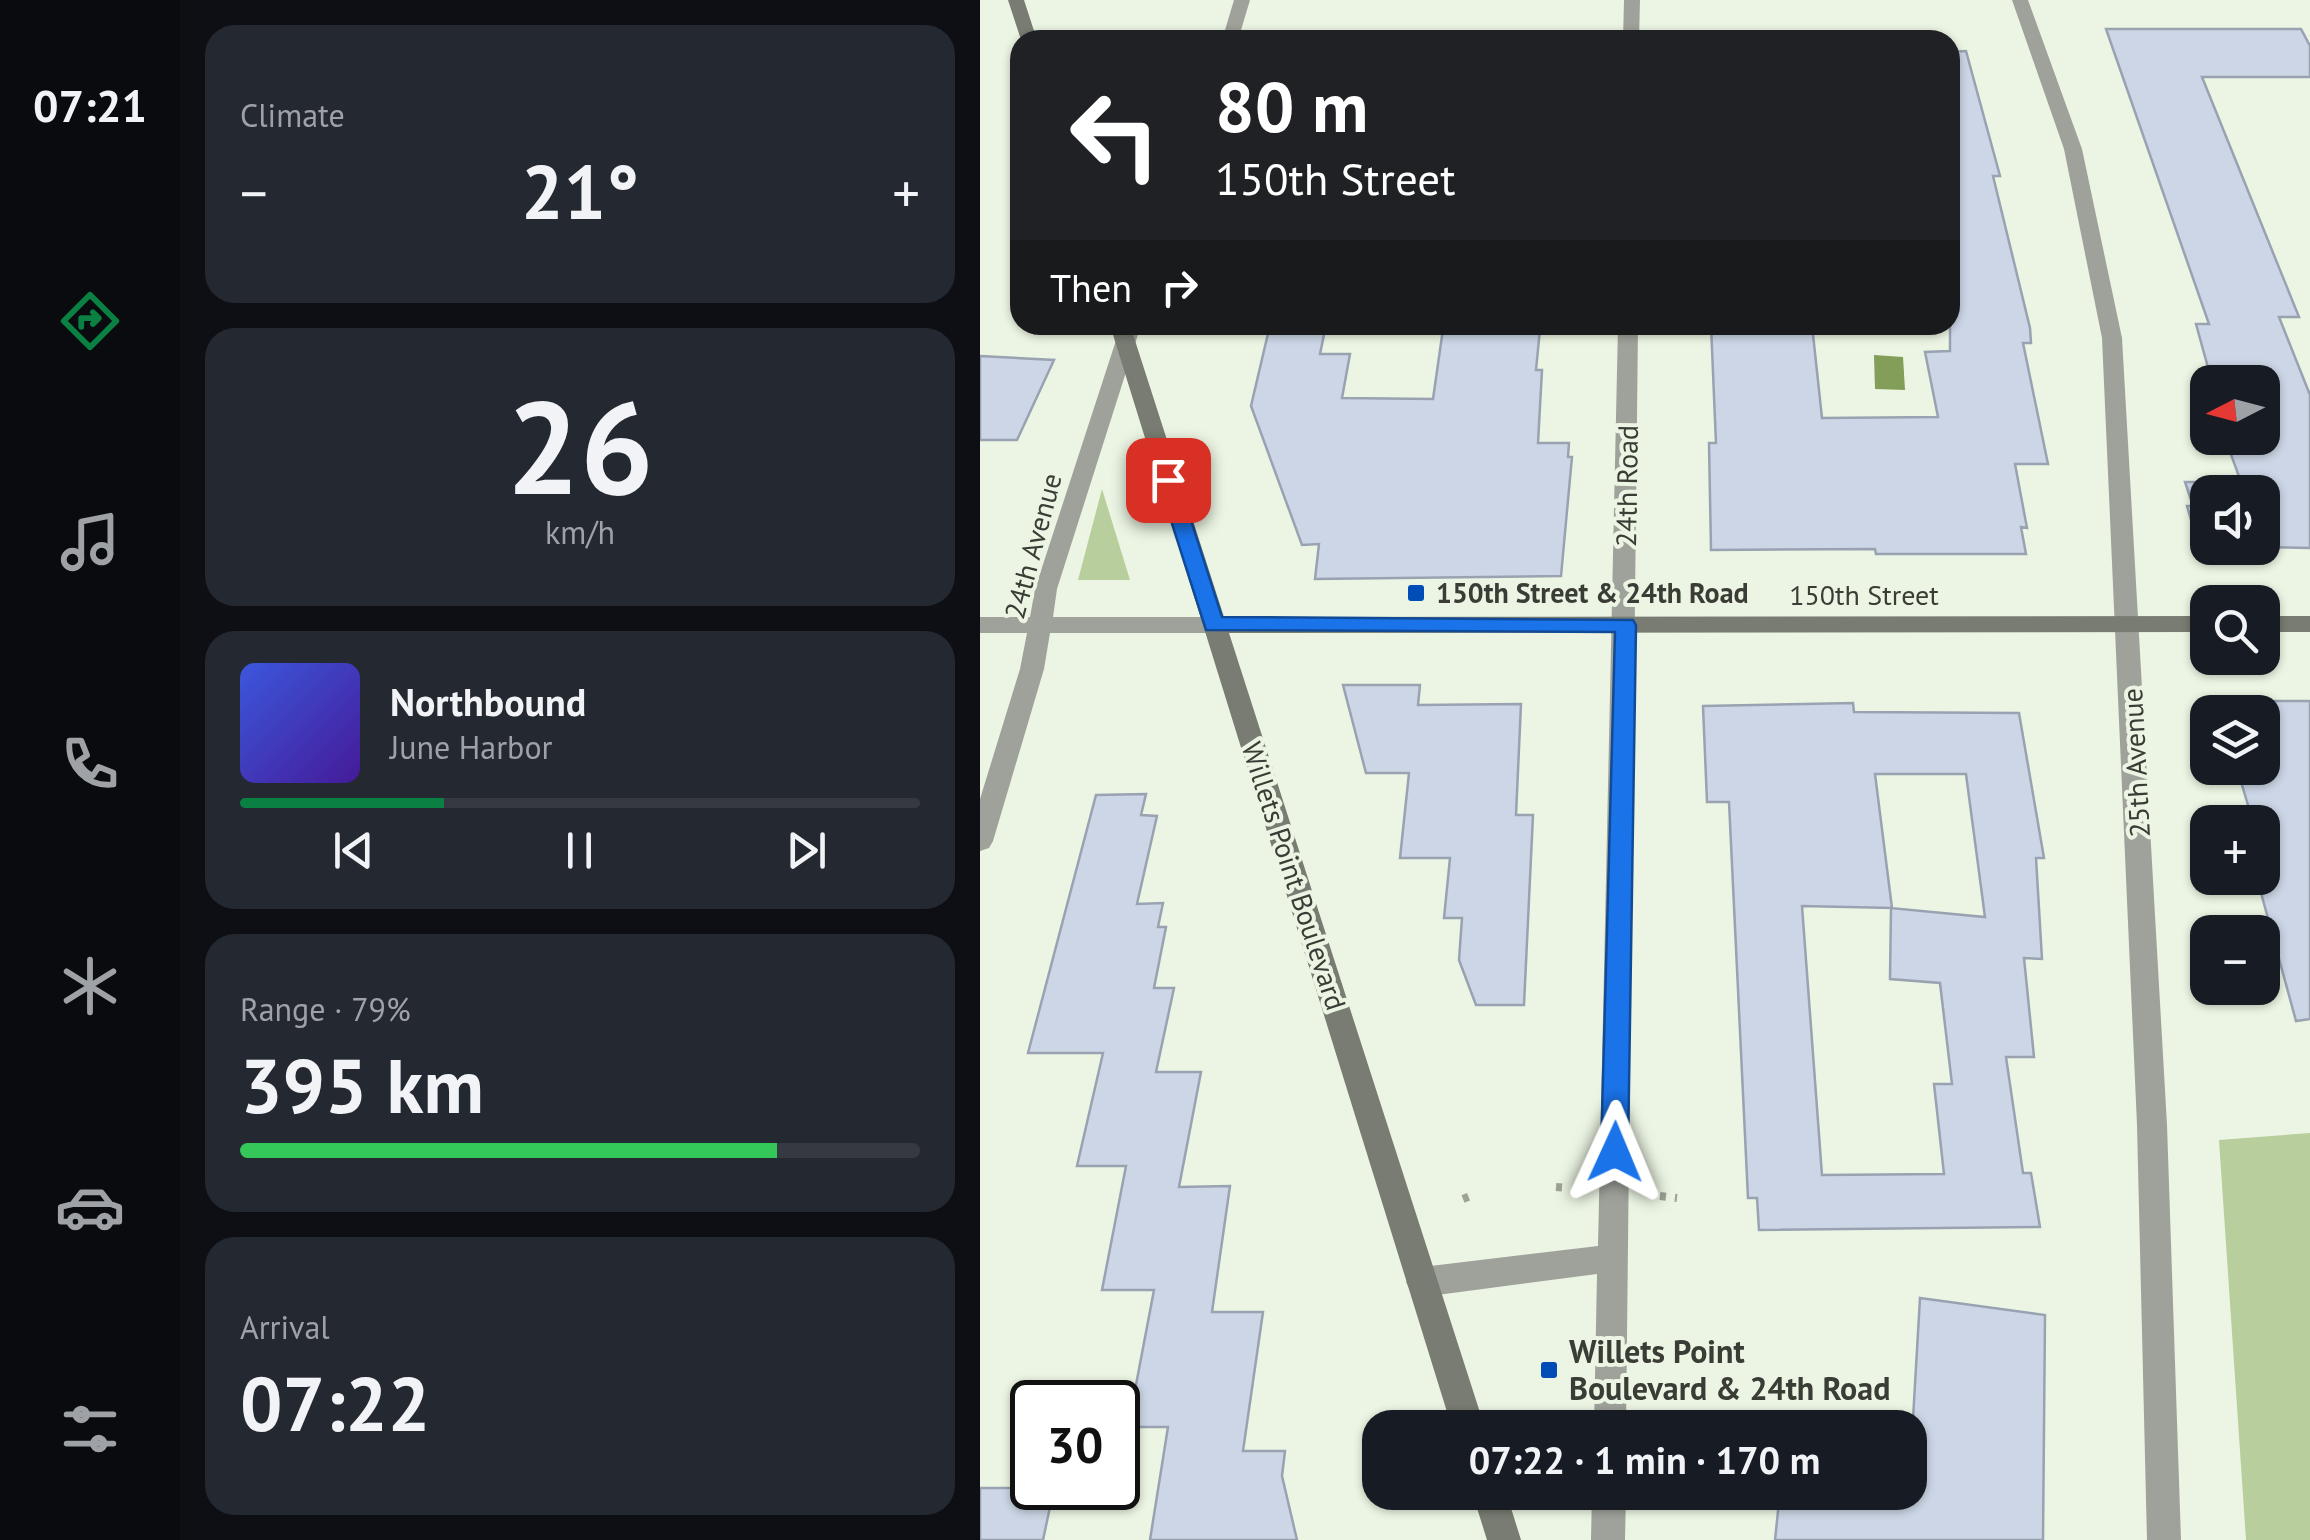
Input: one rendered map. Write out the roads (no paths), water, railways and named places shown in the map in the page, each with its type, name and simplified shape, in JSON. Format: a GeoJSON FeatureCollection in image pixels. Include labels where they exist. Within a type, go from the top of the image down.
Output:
{"type":"FeatureCollection","features":[{"type":"Feature","properties":{"kind":"street"},"geometry":{"type":"LineString","coordinates":[[1016,0],[1026,30]]}},
{"type":"Feature","properties":{"kind":"street"},"geometry":{"type":"LineString","coordinates":[[1233,30],[1242,0]]}},
{"type":"Feature","properties":{"kind":"street"},"geometry":{"type":"LineString","coordinates":[[1631,30],[1632,0]]}},
{"type":"Feature","properties":{"kind":"street","name":"25th Avenue"},"geometry":{"type":"LineString","coordinates":[[2020,0],[2073,149],[2112,338],[2151,1105],[2164,1540]]}},
{"type":"Feature","properties":{"kind":"street","name":"24th Avenue"},"geometry":{"type":"LineString","coordinates":[[980,841],[1042,624],[1046,589],[1123,335]]}},
{"type":"Feature","properties":{"kind":"street","name":"Willets Point Boulevard"},"geometry":{"type":"LineString","coordinates":[[1127,335],[1462,1410]]}},
{"type":"Feature","properties":{"kind":"street","name":"24th Road"},"geometry":{"type":"LineString","coordinates":[[1610,1410],[1628,335]]}},
{"type":"Feature","properties":{"kind":"street","name":"150th Street"},"geometry":{"type":"LineString","coordinates":[[980,624],[2190,624]]}},
{"type":"Feature","properties":{"kind":"street"},"geometry":{"type":"LineString","coordinates":[[2280,624],[2310,624]]}},
{"type":"Feature","properties":{"kind":"street"},"geometry":{"type":"LineString","coordinates":[[1422,1282],[1613,1258]]}},
{"type":"Feature","properties":{"kind":"street"},"geometry":{"type":"LineString","coordinates":[[1495,1510],[1504,1540]]}},
{"type":"Feature","properties":{"kind":"street"},"geometry":{"type":"LineString","coordinates":[[1608,1510],[1608,1540]]}},
{"type":"Feature","properties":{"kind":"place","name":"150th Street & 24th Road"},"geometry":{"type":"Point","coordinates":[1416,593]}},
{"type":"Feature","properties":{"kind":"place","name":"Willets Point Boulevard & 24th Road"},"geometry":{"type":"Point","coordinates":[1549,1370]}}]}
